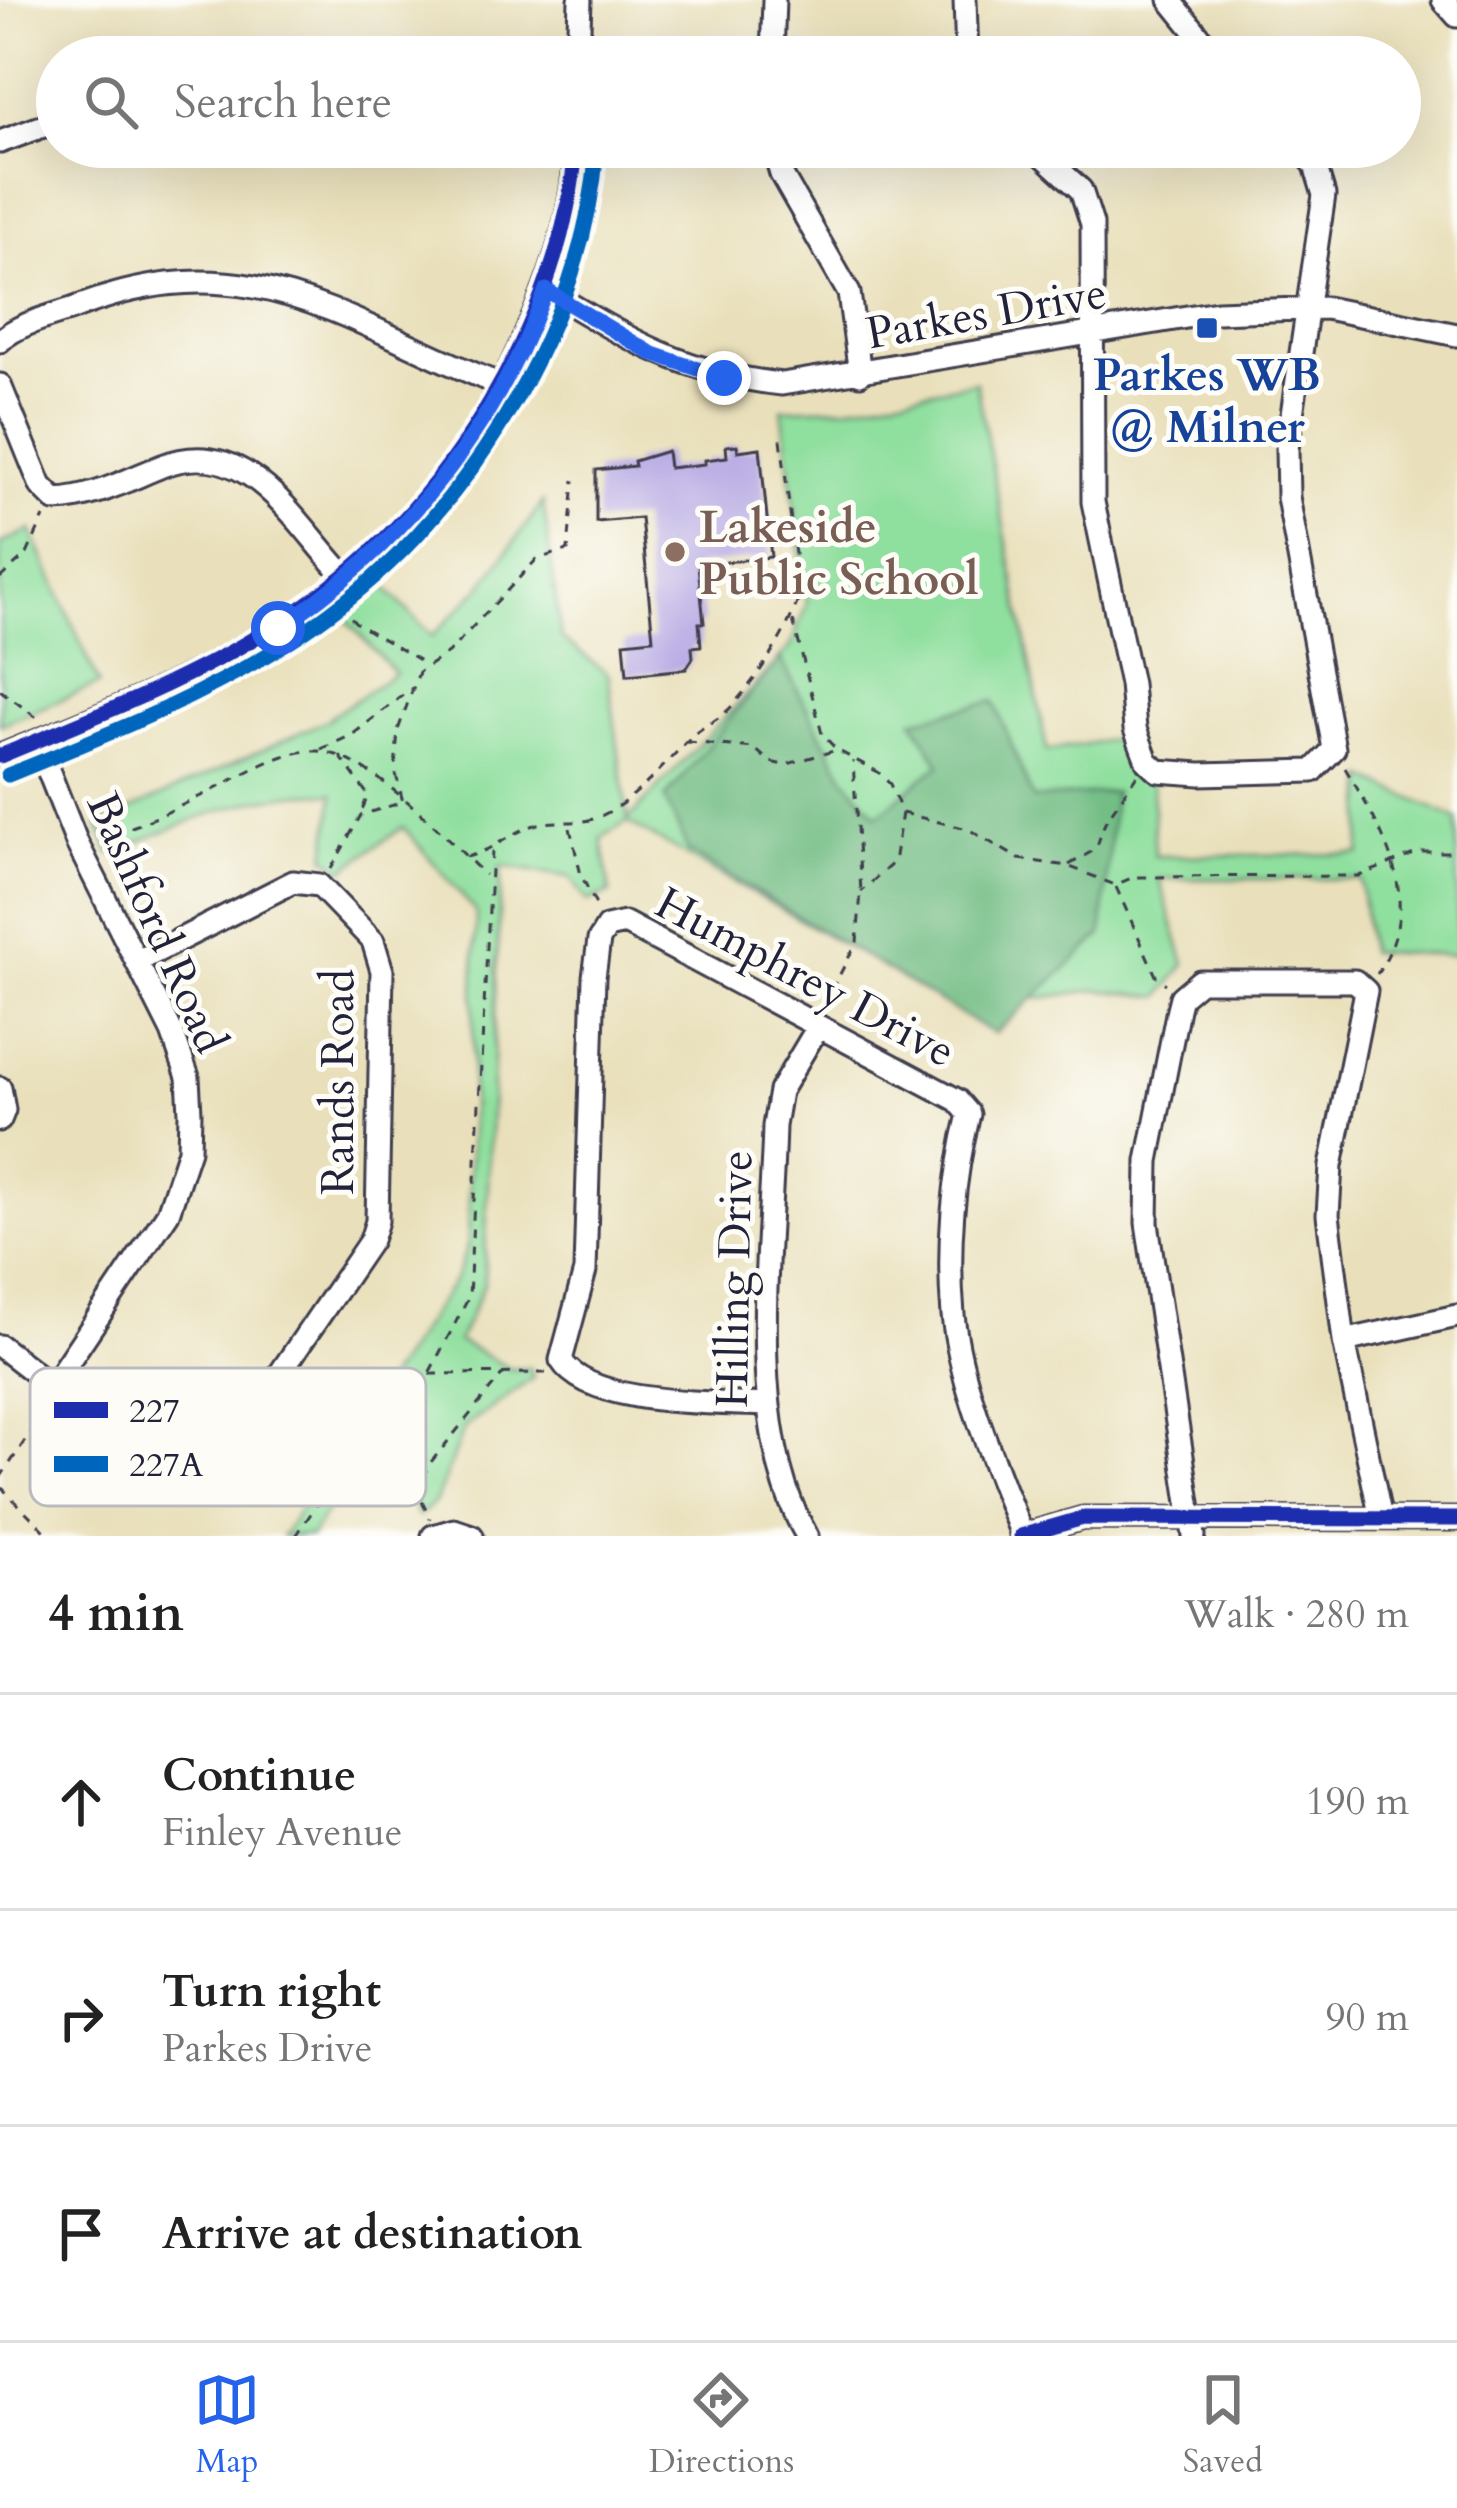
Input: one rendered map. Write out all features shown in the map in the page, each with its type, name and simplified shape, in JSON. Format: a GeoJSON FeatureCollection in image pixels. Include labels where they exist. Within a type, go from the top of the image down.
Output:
{"type":"FeatureCollection","features":[{"type":"Feature","properties":{"kind":"street"},"geometry":{"type":"LineString","coordinates":[[579,36],[580,0]]}},
{"type":"Feature","properties":{"kind":"street"},"geometry":{"type":"LineString","coordinates":[[773,36],[774,0]]}},
{"type":"Feature","properties":{"kind":"street"},"geometry":{"type":"LineString","coordinates":[[965,0],[966,36]]}},
{"type":"Feature","properties":{"kind":"street"},"geometry":{"type":"LineString","coordinates":[[1170,0],[1199,36]]}},
{"type":"Feature","properties":{"kind":"street"},"geometry":{"type":"LineString","coordinates":[[1443,0],[1457,16]]}},
{"type":"Feature","properties":{"kind":"street"},"geometry":{"type":"LineString","coordinates":[[0,142],[36,129]]}},
{"type":"Feature","properties":{"kind":"street"},"geometry":{"type":"LineString","coordinates":[[0,756],[229,659],[338,586],[392,538],[479,429],[501,385],[546,290],[572,168]]}},
{"type":"Feature","properties":{"kind":"street"},"geometry":{"type":"LineString","coordinates":[[779,168],[848,293],[860,374]]}},
{"type":"Feature","properties":{"kind":"street"},"geometry":{"type":"LineString","coordinates":[[1057,168],[1081,190],[1092,224],[1093,502],[1131,684],[1135,729],[1147,760],[1158,770],[1200,774],[1313,771],[1334,749],[1288,497],[1287,449],[1324,195],[1317,168]]}},
{"type":"Feature","properties":{"kind":"street"},"geometry":{"type":"LineString","coordinates":[[0,341],[128,286],[242,280],[290,295],[501,385]]}},
{"type":"Feature","properties":{"kind":"street","name":"Parkes Drive"},"geometry":{"type":"LineString","coordinates":[[546,290],[651,353],[724,378],[782,384],[1217,312],[1307,309],[1396,320],[1457,335]]}},
{"type":"Feature","properties":{"kind":"street"},"geometry":{"type":"LineString","coordinates":[[0,385],[40,486],[55,500],[77,500],[184,458],[231,466],[265,481],[338,586]]}},
{"type":"Feature","properties":{"kind":"street","name":"Bashford Road"},"geometry":{"type":"LineString","coordinates":[[44,739],[77,843],[138,962],[188,1077],[189,1150],[169,1213],[64,1368]]}},
{"type":"Feature","properties":{"kind":"street"},"geometry":{"type":"LineString","coordinates":[[138,962],[293,882],[319,885]]}},
{"type":"Feature","properties":{"kind":"street","name":"Rands Road"},"geometry":{"type":"LineString","coordinates":[[284,1368],[371,1240],[377,1221],[382,971],[373,941],[319,885]]}},
{"type":"Feature","properties":{"kind":"street","name":"Humphrey Drive"},"geometry":{"type":"LineString","coordinates":[[567,1370],[561,1360],[584,1271],[594,977],[599,940],[607,927],[625,923],[957,1100],[969,1114],[955,1181],[953,1316],[1022,1536]]}},
{"type":"Feature","properties":{"kind":"street"},"geometry":{"type":"LineString","coordinates":[[1194,1528],[1147,1223],[1148,1161],[1181,997],[1201,981],[1355,980],[1366,991],[1331,1166],[1330,1250],[1381,1519]]}},
{"type":"Feature","properties":{"kind":"street","name":"Hilling Drive"},"geometry":{"type":"LineString","coordinates":[[807,1536],[789,1505],[767,1406],[774,1126],[780,1091],[816,1026]]}},
{"type":"Feature","properties":{"kind":"street"},"geometry":{"type":"LineString","coordinates":[[0,1088],[0,1120]]}},
{"type":"Feature","properties":{"kind":"street"},"geometry":{"type":"LineString","coordinates":[[1344,1340],[1457,1316]]}},
{"type":"Feature","properties":{"kind":"street","name":"Rands Road"},"geometry":{"type":"LineString","coordinates":[[0,1346],[30,1369]]}},
{"type":"Feature","properties":{"kind":"street"},"geometry":{"type":"LineString","coordinates":[[567,1370],[657,1403],[767,1406]]}},
{"type":"Feature","properties":{"kind":"street"},"geometry":{"type":"LineString","coordinates":[[1022,1536],[1083,1518],[1194,1528],[1336,1527],[1381,1519],[1457,1519]]}},
{"type":"Feature","properties":{"kind":"street"},"geometry":{"type":"LineString","coordinates":[[435,1534],[472,1536]]}},
{"type":"Feature","properties":{"kind":"path"},"geometry":{"type":"LineString","coordinates":[[466,856],[492,851],[510,834],[541,822],[570,826],[600,816],[632,796],[686,742],[730,709],[793,618],[800,595],[780,431]]}},
{"type":"Feature","properties":{"kind":"path"},"geometry":{"type":"LineString","coordinates":[[403,802],[395,770],[398,730],[413,687],[426,664],[448,653],[537,560],[568,550],[574,480]]}},
{"type":"Feature","properties":{"kind":"path"},"geometry":{"type":"LineString","coordinates":[[0,578],[27,554],[55,500]]}},
{"type":"Feature","properties":{"kind":"path"},"geometry":{"type":"LineString","coordinates":[[338,586],[357,624],[426,664]]}},
{"type":"Feature","properties":{"kind":"path"},"geometry":{"type":"LineString","coordinates":[[793,618],[822,734],[837,750],[890,784],[902,813],[894,862],[861,892]]}},
{"type":"Feature","properties":{"kind":"path"},"geometry":{"type":"LineString","coordinates":[[77,843],[132,830],[284,756],[317,751],[352,735],[413,687]]}},
{"type":"Feature","properties":{"kind":"path"},"geometry":{"type":"LineString","coordinates":[[0,690],[44,739]]}},
{"type":"Feature","properties":{"kind":"path"},"geometry":{"type":"LineString","coordinates":[[686,742],[754,748],[770,762],[784,765],[837,750]]}},
{"type":"Feature","properties":{"kind":"path"},"geometry":{"type":"LineString","coordinates":[[1334,749],[1396,861],[1400,896],[1393,938],[1366,991]]}},
{"type":"Feature","properties":{"kind":"path"},"geometry":{"type":"LineString","coordinates":[[317,751],[364,768],[403,802],[418,808],[487,877]]}},
{"type":"Feature","properties":{"kind":"path"},"geometry":{"type":"LineString","coordinates":[[319,885],[368,795],[340,756]]}},
{"type":"Feature","properties":{"kind":"path"},"geometry":{"type":"LineString","coordinates":[[816,1026],[857,942],[861,892],[853,759]]}},
{"type":"Feature","properties":{"kind":"path"},"geometry":{"type":"LineString","coordinates":[[1068,866],[1096,850],[1105,822],[1147,760]]}},
{"type":"Feature","properties":{"kind":"path"},"geometry":{"type":"LineString","coordinates":[[361,815],[403,802]]}},
{"type":"Feature","properties":{"kind":"path"},"geometry":{"type":"LineString","coordinates":[[902,813],[968,829],[1019,860],[1068,866],[1089,880],[1115,885],[1134,877],[1359,876],[1419,852],[1457,852]]}},
{"type":"Feature","properties":{"kind":"path"},"geometry":{"type":"LineString","coordinates":[[570,826],[581,875],[607,927]]}},
{"type":"Feature","properties":{"kind":"path"},"geometry":{"type":"LineString","coordinates":[[426,1378],[469,1298],[487,877],[492,851]]}},
{"type":"Feature","properties":{"kind":"path"},"geometry":{"type":"LineString","coordinates":[[1115,885],[1157,978],[1181,997]]}},
{"type":"Feature","properties":{"kind":"path"},"geometry":{"type":"LineString","coordinates":[[428,1374],[567,1370]]}},
{"type":"Feature","properties":{"kind":"path"},"geometry":{"type":"LineString","coordinates":[[426,1469],[503,1374]]}},
{"type":"Feature","properties":{"kind":"path"},"geometry":{"type":"LineString","coordinates":[[0,1478],[30,1433]]}},
{"type":"Feature","properties":{"kind":"path"},"geometry":{"type":"LineString","coordinates":[[0,1486],[50,1534],[60,1536]]}},
{"type":"Feature","properties":{"kind":"path"},"geometry":{"type":"LineString","coordinates":[[296,1536],[315,1506]]}},
{"type":"Feature","properties":{"kind":"path"},"geometry":{"type":"LineString","coordinates":[[420,1506],[435,1534]]}},
{"type":"Feature","properties":{"kind":"green space"},"geometry":{"type":"Polygon","coordinates":[[[976,382],[1047,751],[1127,737],[1132,758],[1152,781],[1155,856],[1360,854],[1366,778],[1457,819],[1457,955],[1369,952],[1360,879],[1159,879],[1185,964],[1160,997],[1097,990],[1025,1000],[990,1028],[627,822],[602,838],[610,893],[587,902],[570,877],[501,866],[484,1285],[458,1341],[511,1369],[530,1368],[533,1378],[464,1428],[436,1501],[418,1516],[413,1506],[426,1506],[426,1368],[395,1368],[457,1276],[468,1244],[476,912],[403,827],[343,870],[326,857],[334,794],[247,803],[110,854],[98,825],[325,721],[395,673],[335,608],[376,578],[432,636],[483,585],[543,502],[561,638],[608,674],[628,820],[790,648],[807,603],[782,409],[844,407],[976,382]]]}},
{"type":"Feature","properties":{"kind":"green space"},"geometry":{"type":"Polygon","coordinates":[[[31,530],[99,684],[0,725],[0,544],[31,530]]]}},
{"type":"Feature","properties":{"kind":"green space"},"geometry":{"type":"Polygon","coordinates":[[[780,658],[845,778],[877,815],[940,765],[913,720],[994,701],[1033,799],[1114,792],[1102,935],[994,1034],[688,851],[665,798],[780,658]]]}},
{"type":"Feature","properties":{"kind":"green space"},"geometry":{"type":"Polygon","coordinates":[[[302,1506],[330,1506],[311,1536],[282,1536],[302,1506]]]}},
{"type":"Feature","properties":{"kind":"building"},"geometry":{"type":"Polygon","coordinates":[[[737,445],[738,451],[760,448],[771,557],[698,565],[704,623],[699,623],[701,646],[692,647],[693,658],[686,669],[627,675],[624,642],[653,639],[641,518],[596,522],[596,470],[635,466],[634,461],[667,451],[669,468],[705,464],[705,460],[727,457],[726,446],[737,445]]]}},
{"type":"Feature","properties":{"kind":"transit line","name":"227"},"geometry":{"type":"LineString","coordinates":[[0,756],[218,659],[341,578],[396,527],[447,467],[494,395],[524,336],[559,244],[573,168]]}},
{"type":"Feature","properties":{"kind":"transit line","name":"227A"},"geometry":{"type":"LineString","coordinates":[[8,775],[234,674],[299,635],[359,590],[415,537],[467,474],[516,399],[546,340],[580,246],[595,168]]}},
{"type":"Feature","properties":{"kind":"transit line","name":"227"},"geometry":{"type":"LineString","coordinates":[[1021,1536],[1083,1518],[1457,1519]]}},
{"type":"Feature","properties":{"kind":"place","name":"Parkes WB @ Milner"},"geometry":{"type":"Point","coordinates":[1207,328]}},
{"type":"Feature","properties":{"kind":"place","name":"Lakeside Public School"},"geometry":{"type":"Point","coordinates":[675,552]}},
{"type":"Feature","properties":{"kind":"route"},"geometry":{"type":"LineString","coordinates":[[278,628],[330,594],[392,538],[440,482],[479,429],[546,290],[651,353],[724,378]]}}]}
